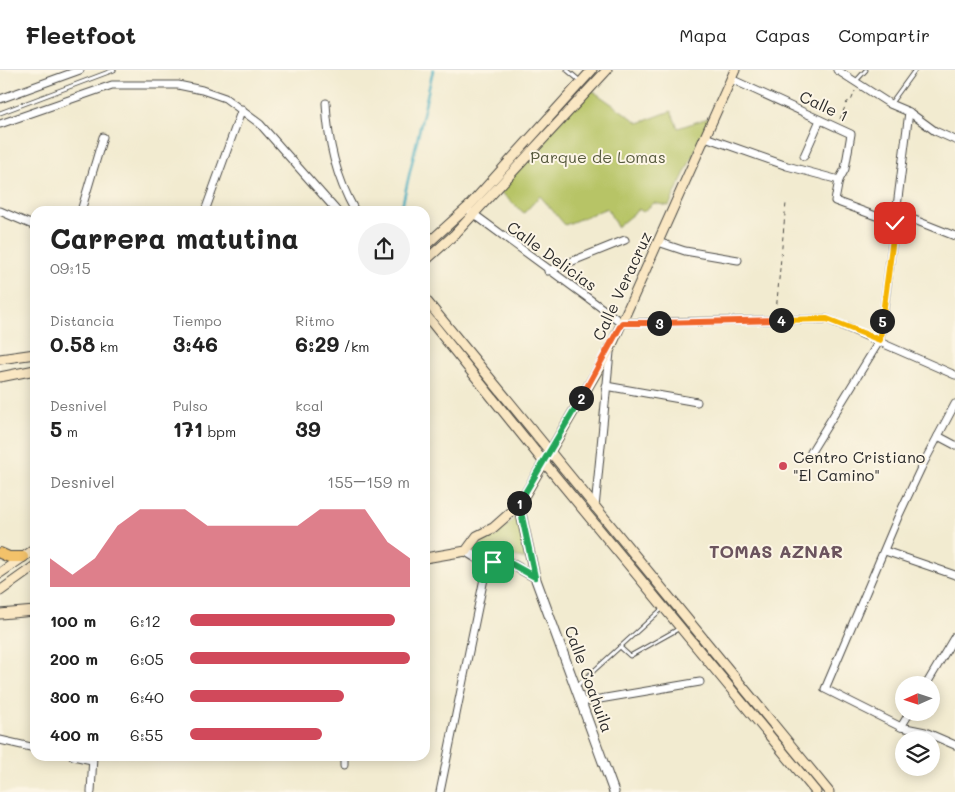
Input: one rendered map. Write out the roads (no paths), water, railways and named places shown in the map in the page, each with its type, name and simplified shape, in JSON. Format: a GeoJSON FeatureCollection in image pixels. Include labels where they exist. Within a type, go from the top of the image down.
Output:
{"type":"FeatureCollection","features":[{"type":"Feature","properties":{"kind":"main road"},"geometry":{"type":"LineString","coordinates":[[430,241],[469,206],[582,82],[599,72]]}},
{"type":"Feature","properties":{"kind":"main road"},"geometry":{"type":"LineString","coordinates":[[430,256],[473,215],[599,72]]}},
{"type":"Feature","properties":{"kind":"main road","name":"Calle Veracruz"},"geometry":{"type":"LineString","coordinates":[[466,551],[477,536],[493,528],[518,505],[610,349],[733,74]]}},
{"type":"Feature","properties":{"kind":"main road"},"geometry":{"type":"LineString","coordinates":[[430,305],[595,509],[829,792]]}},
{"type":"Feature","properties":{"kind":"main road"},"geometry":{"type":"LineString","coordinates":[[430,320],[543,462],[816,792]]}},
{"type":"Feature","properties":{"kind":"main road"},"geometry":{"type":"LineString","coordinates":[[0,359],[30,355]]}},
{"type":"Feature","properties":{"kind":"main road"},"geometry":{"type":"LineString","coordinates":[[0,377],[30,371]]}},
{"type":"Feature","properties":{"kind":"main road"},"geometry":{"type":"LineString","coordinates":[[430,557],[466,551]]}},
{"type":"Feature","properties":{"kind":"main road"},"geometry":{"type":"LineString","coordinates":[[0,573],[30,552]]}},
{"type":"Feature","properties":{"kind":"main road"},"geometry":{"type":"LineString","coordinates":[[0,553],[9,557],[23,557]]}},
{"type":"Feature","properties":{"kind":"main road"},"geometry":{"type":"LineString","coordinates":[[0,591],[30,570]]}},
{"type":"Feature","properties":{"kind":"main road"},"geometry":{"type":"LineString","coordinates":[[0,614],[30,611]]}},
{"type":"Feature","properties":{"kind":"street"},"geometry":{"type":"LineString","coordinates":[[0,99],[80,70]]}},
{"type":"Feature","properties":{"kind":"street"},"geometry":{"type":"LineString","coordinates":[[837,70],[890,104],[909,112],[935,131],[955,140]]}},
{"type":"Feature","properties":{"kind":"street","name":"Calle 1"},"geometry":{"type":"LineString","coordinates":[[733,74],[820,120],[851,134],[845,169],[839,180]]}},
{"type":"Feature","properties":{"kind":"street"},"geometry":{"type":"LineString","coordinates":[[0,124],[112,85],[178,85],[202,90],[225,98],[260,124],[291,156],[333,206]]}},
{"type":"Feature","properties":{"kind":"street"},"geometry":{"type":"LineString","coordinates":[[326,103],[331,153],[346,196],[352,206]]}},
{"type":"Feature","properties":{"kind":"street"},"geometry":{"type":"LineString","coordinates":[[207,206],[242,110]]}},
{"type":"Feature","properties":{"kind":"street"},"geometry":{"type":"LineString","coordinates":[[811,452],[880,340],[909,112]]}},
{"type":"Feature","properties":{"kind":"street"},"geometry":{"type":"LineString","coordinates":[[804,156],[820,120]]}},
{"type":"Feature","properties":{"kind":"street"},"geometry":{"type":"LineString","coordinates":[[83,206],[103,137]]}},
{"type":"Feature","properties":{"kind":"street"},"geometry":{"type":"LineString","coordinates":[[705,137],[787,166],[839,180],[836,201],[895,223]]}},
{"type":"Feature","properties":{"kind":"street"},"geometry":{"type":"LineString","coordinates":[[469,206],[473,215]]}},
{"type":"Feature","properties":{"kind":"street"},"geometry":{"type":"LineString","coordinates":[[0,211],[30,224]]}},
{"type":"Feature","properties":{"kind":"street"},"geometry":{"type":"LineString","coordinates":[[897,213],[955,236]]}},
{"type":"Feature","properties":{"kind":"street","name":"Calle Delicias"},"geometry":{"type":"LineString","coordinates":[[473,215],[622,323]]}},
{"type":"Feature","properties":{"kind":"street"},"geometry":{"type":"LineString","coordinates":[[548,270],[625,240]]}},
{"type":"Feature","properties":{"kind":"street"},"geometry":{"type":"LineString","coordinates":[[658,242],[684,251],[738,260]]}},
{"type":"Feature","properties":{"kind":"street"},"geometry":{"type":"LineString","coordinates":[[622,323],[827,319],[880,340],[955,375]]}},
{"type":"Feature","properties":{"kind":"street"},"geometry":{"type":"LineString","coordinates":[[595,509],[610,349]]}},
{"type":"Feature","properties":{"kind":"street"},"geometry":{"type":"LineString","coordinates":[[606,386],[697,402]]}},
{"type":"Feature","properties":{"kind":"street"},"geometry":{"type":"LineString","coordinates":[[955,404],[920,468],[825,689],[902,727],[925,732],[955,745]]}},
{"type":"Feature","properties":{"kind":"street"},"geometry":{"type":"LineString","coordinates":[[938,436],[955,445]]}},
{"type":"Feature","properties":{"kind":"street","name":"Calle Coahuila"},"geometry":{"type":"LineString","coordinates":[[518,505],[535,577],[614,792]]}},
{"type":"Feature","properties":{"kind":"street"},"geometry":{"type":"LineString","coordinates":[[466,551],[487,564],[506,561],[535,577]]}},
{"type":"Feature","properties":{"kind":"street"},"geometry":{"type":"LineString","coordinates":[[884,551],[955,576]]}},
{"type":"Feature","properties":{"kind":"street"},"geometry":{"type":"LineString","coordinates":[[440,792],[487,564]]}},
{"type":"Feature","properties":{"kind":"street"},"geometry":{"type":"LineString","coordinates":[[931,676],[955,636]]}},
{"type":"Feature","properties":{"kind":"street"},"geometry":{"type":"LineString","coordinates":[[582,702],[700,682]]}},
{"type":"Feature","properties":{"kind":"street"},"geometry":{"type":"LineString","coordinates":[[902,727],[905,721]]}},
{"type":"Feature","properties":{"kind":"street"},"geometry":{"type":"LineString","coordinates":[[0,740],[30,747]]}},
{"type":"Feature","properties":{"kind":"street"},"geometry":{"type":"LineString","coordinates":[[91,792],[92,761]]}},
{"type":"Feature","properties":{"kind":"lane"},"geometry":{"type":"LineString","coordinates":[[0,113],[114,70]]}},
{"type":"Feature","properties":{"kind":"lane"},"geometry":{"type":"LineString","coordinates":[[567,70],[582,82]]}},
{"type":"Feature","properties":{"kind":"lane"},"geometry":{"type":"LineString","coordinates":[[857,83],[866,70]]}},
{"type":"Feature","properties":{"kind":"lane"},"geometry":{"type":"LineString","coordinates":[[890,104],[916,70]]}},
{"type":"Feature","properties":{"kind":"lane"},"geometry":{"type":"LineString","coordinates":[[576,686],[664,608]]}},
{"type":"Feature","properties":{"kind":"lane"},"geometry":{"type":"LineString","coordinates":[[620,647],[630,656],[681,628]]}},
{"type":"Feature","properties":{"kind":"waterway"},"geometry":{"type":"LineString","coordinates":[[401,206],[433,70]]}},
{"type":"Feature","properties":{"kind":"place","name":"Centro Cristiano \"El Camino\""},"geometry":{"type":"Point","coordinates":[783,466]}},
{"type":"Feature","properties":{"kind":"district","name":"TOMAS AZNAR"},"geometry":{"type":"Point","coordinates":[776,552]}},
{"type":"Feature","properties":{"kind":"park label","name":"Parque de Lomas"},"geometry":{"type":"Point","coordinates":[598,157]}}]}
